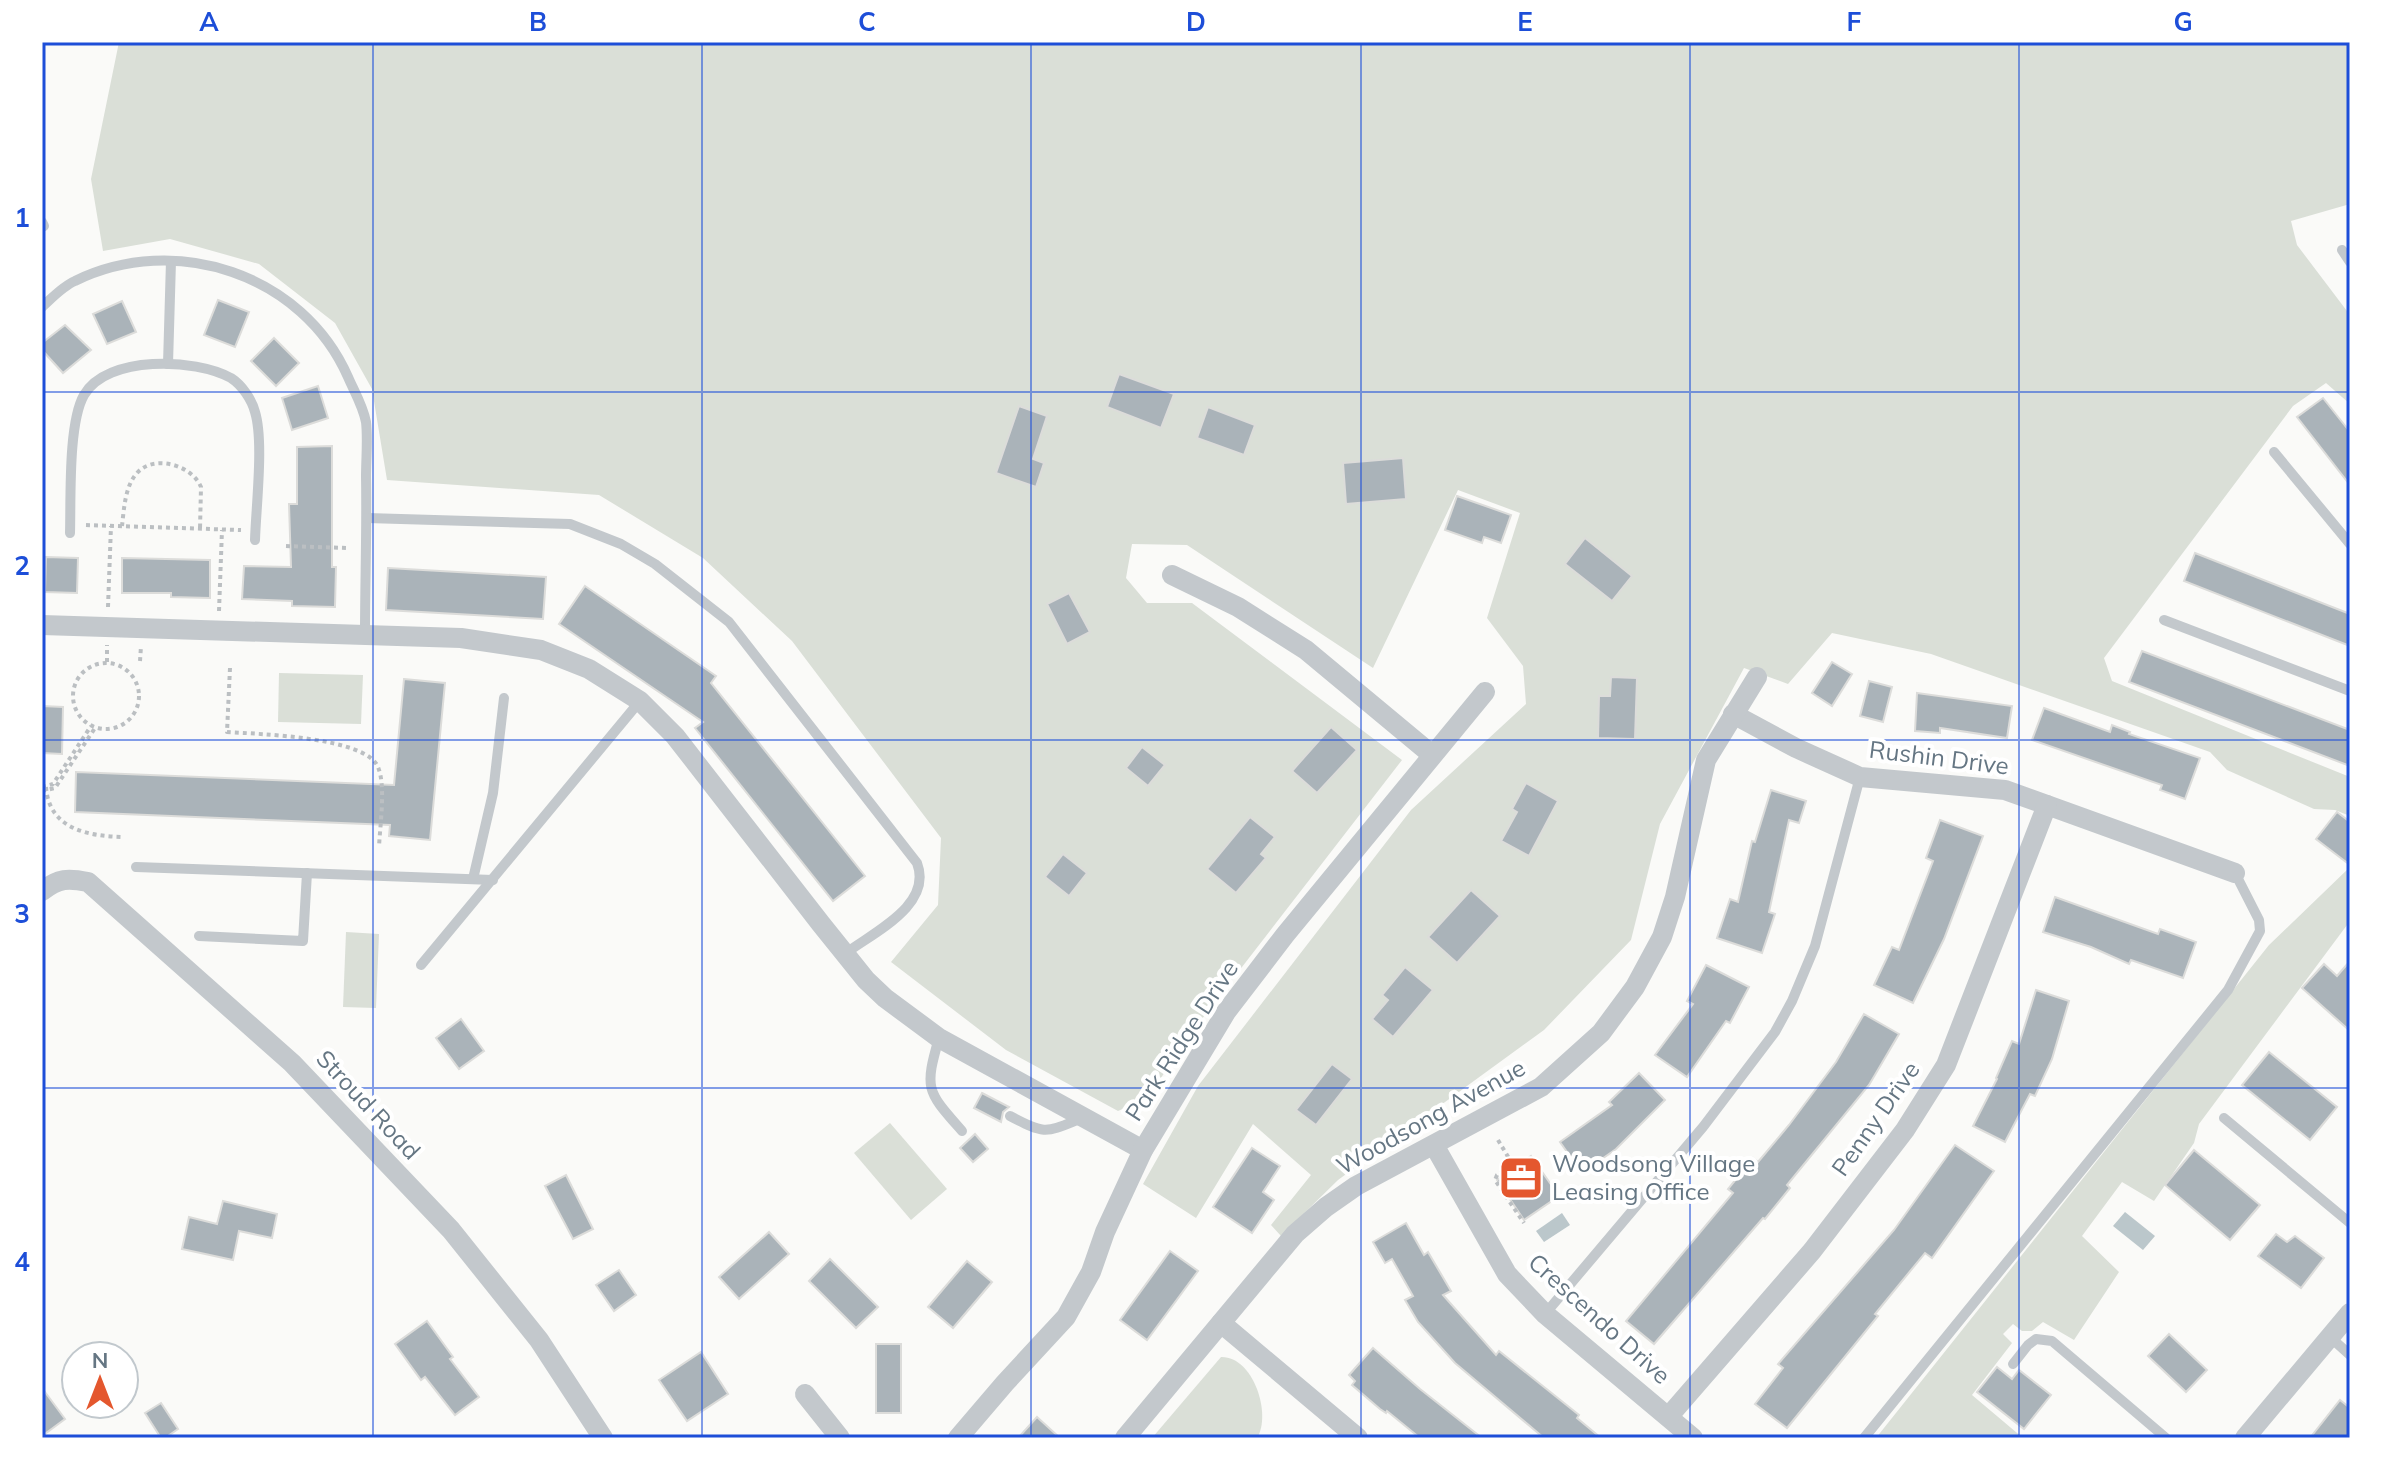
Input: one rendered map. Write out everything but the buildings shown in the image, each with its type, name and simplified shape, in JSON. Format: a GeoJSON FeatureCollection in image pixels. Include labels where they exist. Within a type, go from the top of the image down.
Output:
{"type":"FeatureCollection","features":[{"type":"Feature","properties":{"kind":"street"},"geometry":{"type":"LineString","coordinates":[[1172,575],[1238,607],[1306,650],[1431,754]]}},
{"type":"Feature","properties":{"kind":"street"},"geometry":{"type":"LineString","coordinates":[[42,625],[461,638],[541,650],[589,669],[640,701],[675,736],[866,980],[885,998],[939,1038],[1143,1150]]}},
{"type":"Feature","properties":{"kind":"street","name":"Woodsong Avenue"},"geometry":{"type":"LineString","coordinates":[[1125,1438],[1295,1234],[1326,1207],[1356,1186],[1541,1087],[1601,1033],[1635,987],[1662,937],[1675,897],[1706,760],[1757,677]]}},
{"type":"Feature","properties":{"kind":"street","name":"Park Ridge Drive"},"geometry":{"type":"LineString","coordinates":[[958,1438],[1066,1317],[1091,1272],[1105,1232],[1143,1150],[1226,1012],[1431,754],[1485,692]]}},
{"type":"Feature","properties":{"kind":"street","name":"Rushin Drive"},"geometry":{"type":"LineString","coordinates":[[1733,714],[1796,748],[1860,777],[2005,790],[2235,873]]}},
{"type":"Feature","properties":{"kind":"street","name":"Penny Drive"},"geometry":{"type":"LineString","coordinates":[[1669,1416],[1812,1251],[1905,1130],[1946,1065],[2047,805]]}},
{"type":"Feature","properties":{"kind":"street","name":"Stroud Road"},"geometry":{"type":"LineString","coordinates":[[42,891],[55,881],[68,878],[88,882],[292,1063],[451,1230],[539,1340],[603,1438]]}},
{"type":"Feature","properties":{"kind":"street","name":"Crescendo Drive"},"geometry":{"type":"LineString","coordinates":[[1434,1145],[1507,1274],[1545,1314],[1693,1438]]}},
{"type":"Feature","properties":{"kind":"street"},"geometry":{"type":"LineString","coordinates":[[2245,1438],[2350,1313]]}},
{"type":"Feature","properties":{"kind":"street"},"geometry":{"type":"LineString","coordinates":[[1221,1323],[1358,1438]]}},
{"type":"Feature","properties":{"kind":"street"},"geometry":{"type":"LineString","coordinates":[[805,1394],[840,1438]]}},
{"type":"Feature","properties":{"kind":"lane"},"geometry":{"type":"LineString","coordinates":[[2342,250],[2350,262]]}},
{"type":"Feature","properties":{"kind":"lane"},"geometry":{"type":"LineString","coordinates":[[42,307],[74,281],[120,266],[171,261],[203,264],[256,281],[279,292],[315,323],[340,359],[366,422],[365,635]]}},
{"type":"Feature","properties":{"kind":"lane"},"geometry":{"type":"LineString","coordinates":[[168,364],[171,261]]}},
{"type":"Feature","properties":{"kind":"lane"},"geometry":{"type":"LineString","coordinates":[[70,533],[75,428],[85,394],[100,376],[117,369],[168,364],[210,371],[232,379],[251,402],[258,435],[255,540]]}},
{"type":"Feature","properties":{"kind":"lane"},"geometry":{"type":"LineString","coordinates":[[2274,452],[2350,544]]}},
{"type":"Feature","properties":{"kind":"lane"},"geometry":{"type":"LineString","coordinates":[[367,518],[570,524],[621,544],[655,564],[729,622],[908,852],[921,873],[920,885],[907,908],[846,953]]}},
{"type":"Feature","properties":{"kind":"lane"},"geometry":{"type":"LineString","coordinates":[[2164,620],[2350,691]]}},
{"type":"Feature","properties":{"kind":"lane"},"geometry":{"type":"LineString","coordinates":[[473,879],[493,793],[504,698]]}},
{"type":"Feature","properties":{"kind":"lane"},"geometry":{"type":"LineString","coordinates":[[421,965],[640,701]]}},
{"type":"Feature","properties":{"kind":"lane"},"geometry":{"type":"LineString","coordinates":[[1545,1314],[1703,1127],[1775,1032],[1819,937],[1860,777]]}},
{"type":"Feature","properties":{"kind":"lane"},"geometry":{"type":"LineString","coordinates":[[136,867],[493,880]]}},
{"type":"Feature","properties":{"kind":"lane"},"geometry":{"type":"LineString","coordinates":[[199,936],[303,941],[307,873]]}},
{"type":"Feature","properties":{"kind":"lane"},"geometry":{"type":"LineString","coordinates":[[1864,1438],[2228,990],[2260,931],[2259,920],[2235,873]]}},
{"type":"Feature","properties":{"kind":"lane"},"geometry":{"type":"LineString","coordinates":[[939,1038],[929,1072],[929,1087],[935,1100],[962,1131]]}},
{"type":"Feature","properties":{"kind":"lane"},"geometry":{"type":"LineString","coordinates":[[1010,1116],[1049,1132],[1082,1117]]}},
{"type":"Feature","properties":{"kind":"lane"},"geometry":{"type":"LineString","coordinates":[[2224,1118],[2350,1223]]}},
{"type":"Feature","properties":{"kind":"lane"},"geometry":{"type":"LineString","coordinates":[[2330,1337],[2350,1355]]}},
{"type":"Feature","properties":{"kind":"lane"},"geometry":{"type":"LineString","coordinates":[[2013,1364],[2036,1339],[2052,1341],[2166,1438]]}},
{"type":"Feature","properties":{"kind":"path"},"geometry":{"type":"LineString","coordinates":[[122,526],[129,486],[136,474],[150,464],[179,465],[191,473],[201,487],[200,529]]}},
{"type":"Feature","properties":{"kind":"path"},"geometry":{"type":"LineString","coordinates":[[99,526],[224,530],[219,611]]}},
{"type":"Feature","properties":{"kind":"path"},"geometry":{"type":"LineString","coordinates":[[108,617],[111,526]]}},
{"type":"Feature","properties":{"kind":"path"},"geometry":{"type":"LineString","coordinates":[[286,546],[347,548]]}},
{"type":"Feature","properties":{"kind":"path"},"geometry":{"type":"LineString","coordinates":[[107,638],[107,662]]}},
{"type":"Feature","properties":{"kind":"path"},"geometry":{"type":"LineString","coordinates":[[107,662],[118,664],[135,679],[140,701],[136,712],[120,727],[108,730],[93,727],[79,716],[74,707],[74,686],[86,669],[107,662]]}},
{"type":"Feature","properties":{"kind":"path"},"geometry":{"type":"LineString","coordinates":[[230,668],[227,732],[329,743],[357,749],[376,762],[381,777],[379,847]]}},
{"type":"Feature","properties":{"kind":"path"},"geometry":{"type":"LineString","coordinates":[[93,727],[53,784],[44,789],[51,807],[71,828],[94,836],[122,837]]}},
{"type":"Feature","properties":{"kind":"path"},"geometry":{"type":"LineString","coordinates":[[1498,1140],[1518,1173]]}},
{"type":"Feature","properties":{"kind":"path"},"geometry":{"type":"LineString","coordinates":[[1513,1165],[1497,1175],[1495,1180],[1524,1223]]}},
{"type":"Feature","properties":{"kind":"shaded area"},"geometry":{"type":"Polygon","coordinates":[[[119,42],[2350,42],[2350,204],[2291,221],[2297,245],[2350,315],[2350,404],[2326,383],[2293,406],[2104,658],[2112,681],[2350,777],[2350,816],[2335,810],[2314,809],[2227,770],[2210,752],[1931,654],[1832,633],[1788,684],[1744,668],[1660,824],[1631,940],[1544,1030],[1338,1180],[1281,1236],[1271,1225],[1311,1175],[1253,1124],[1196,1218],[1143,1184],[1198,1086],[1411,810],[1526,704],[1523,666],[1487,618],[1520,513],[1458,490],[1373,668],[1187,545],[1132,544],[1126,578],[1147,603],[1192,603],[1402,760],[1201,1020],[1147,1098],[1118,1111],[1006,1050],[891,962],[938,905],[941,838],[792,641],[703,558],[599,495],[387,480],[372,389],[335,323],[259,264],[170,239],[103,251],[91,179],[119,42]]]}},
{"type":"Feature","properties":{"kind":"shaded area"},"geometry":{"type":"Polygon","coordinates":[[[279,673],[363,675],[361,724],[278,722],[279,673]]]}},
{"type":"Feature","properties":{"kind":"shaded area"},"geometry":{"type":"Polygon","coordinates":[[[2350,867],[2350,921],[2199,1124],[2194,1143],[2154,1201],[2122,1182],[2082,1236],[2119,1272],[2074,1340],[2043,1322],[2032,1331],[2022,1331],[2013,1324],[2003,1334],[2012,1343],[1972,1395],[2023,1438],[1876,1438],[2269,945],[2350,867]]]}},
{"type":"Feature","properties":{"kind":"shaded area"},"geometry":{"type":"Polygon","coordinates":[[[346,932],[379,934],[376,1008],[343,1007],[346,932]]]}},
{"type":"Feature","properties":{"kind":"shaded area"},"geometry":{"type":"Polygon","coordinates":[[[890,1123],[947,1189],[911,1220],[854,1153],[890,1123]]]}},
{"type":"Feature","properties":{"kind":"shaded area"},"geometry":{"type":"Polygon","coordinates":[[[2125,1212],[2155,1236],[2143,1250],[2113,1226],[2125,1212]]]}},
{"type":"Feature","properties":{"kind":"shaded area"},"geometry":{"type":"Polygon","coordinates":[[[1562,1213],[1570,1225],[1544,1242],[1536,1231],[1562,1213]]]}},
{"type":"Feature","properties":{"kind":"shaded area"},"geometry":{"type":"Polygon","coordinates":[[[1221,1357],[1232,1359],[1242,1366],[1257,1388],[1262,1415],[1257,1438],[1152,1438],[1221,1357]]]}},
{"type":"Feature","properties":{"kind":"place","name":"Woodsong Village Leasing Office"},"geometry":{"type":"Point","coordinates":[1521,1178]}}]}
